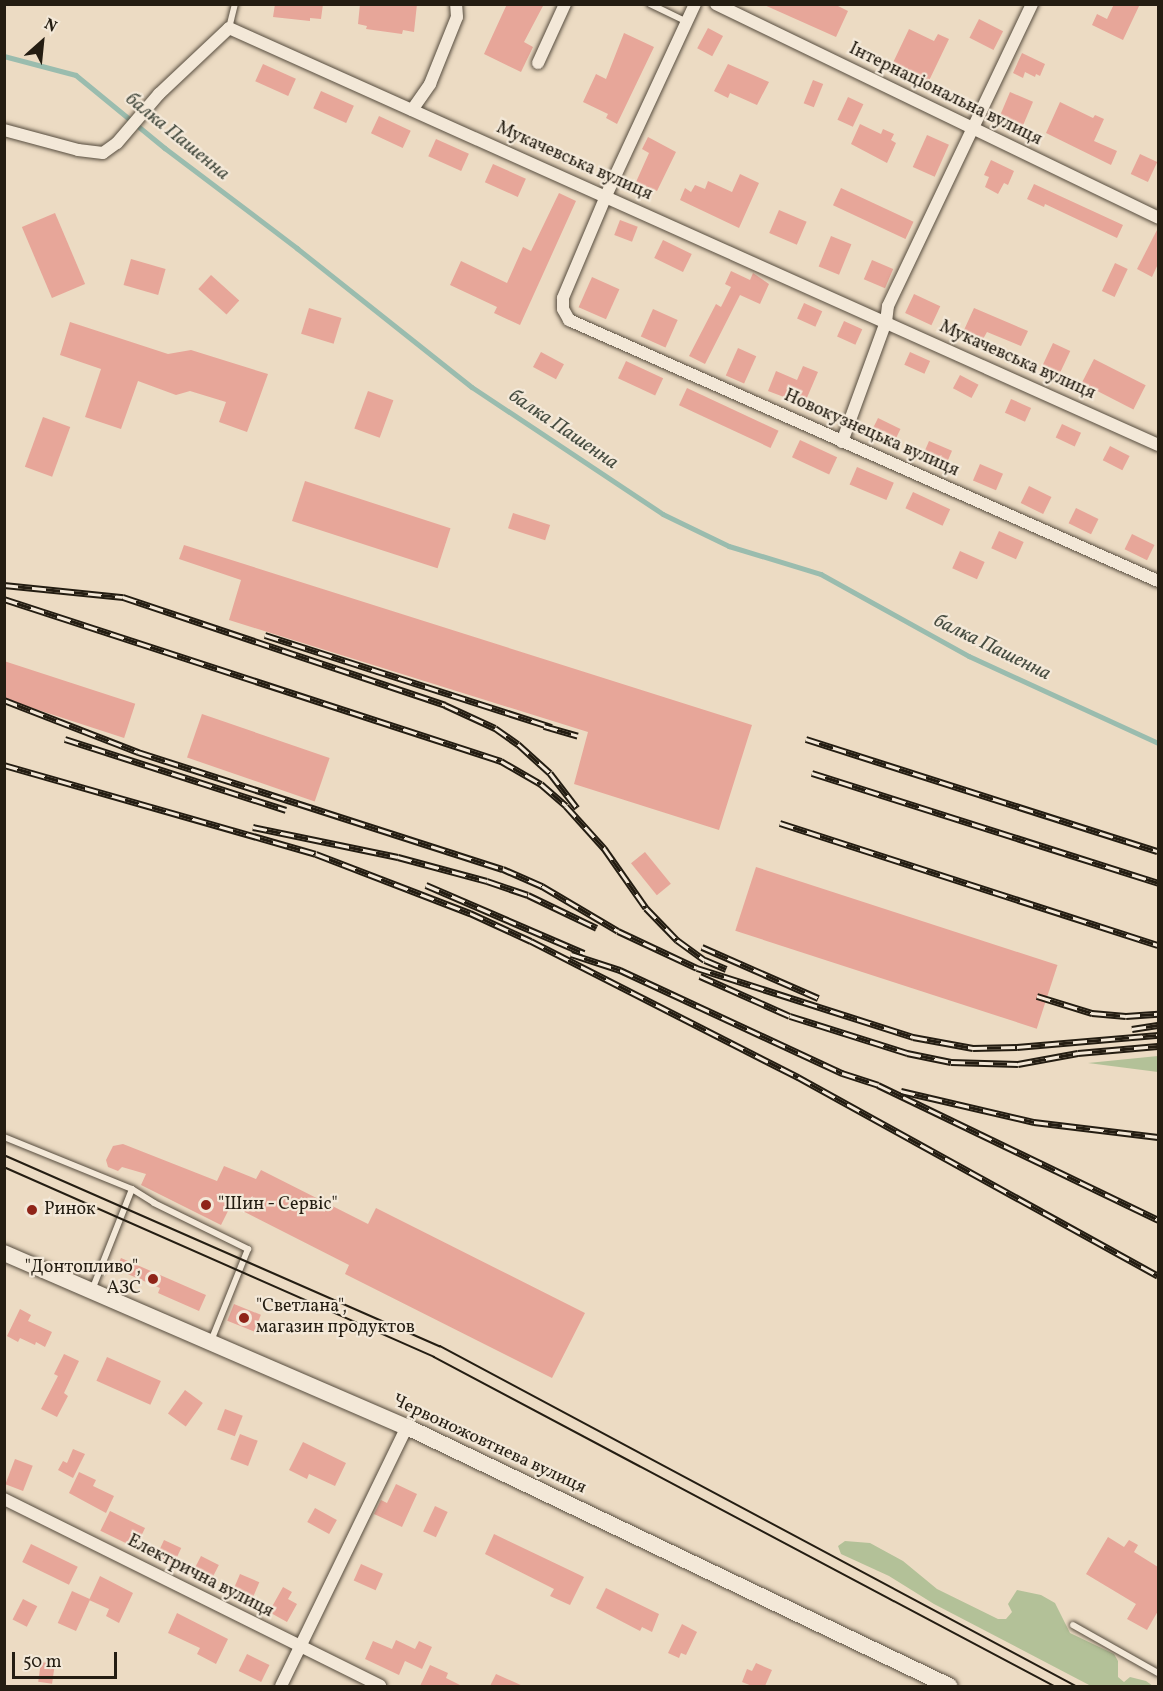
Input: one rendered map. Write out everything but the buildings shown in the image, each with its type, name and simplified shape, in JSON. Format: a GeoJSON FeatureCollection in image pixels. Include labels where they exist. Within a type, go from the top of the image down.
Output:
{"type":"FeatureCollection","features":[{"type":"Feature","properties":{"kind":"main road","name":"Червоножовтнева вулиця"},"geometry":{"type":"LineString","coordinates":[[4,1253],[407,1426],[950,1686]]}},
{"type":"Feature","properties":{"kind":"street"},"geometry":{"type":"LineString","coordinates":[[412,110],[430,84],[457,17],[456,4]]}},
{"type":"Feature","properties":{"kind":"street"},"geometry":{"type":"LineString","coordinates":[[538,63],[565,4]]}},
{"type":"Feature","properties":{"kind":"street"},"geometry":{"type":"LineString","coordinates":[[606,196],[695,4]]}},
{"type":"Feature","properties":{"kind":"street","name":"Інтернаціональна вулиця"},"geometry":{"type":"LineString","coordinates":[[716,4],[1158,218]]}},
{"type":"Feature","properties":{"kind":"street"},"geometry":{"type":"LineString","coordinates":[[842,442],[886,322],[888,306],[1032,4]]}},
{"type":"Feature","properties":{"kind":"street"},"geometry":{"type":"LineString","coordinates":[[4,130],[78,150],[103,153],[117,143],[159,94],[229,28]]}},
{"type":"Feature","properties":{"kind":"street","name":"Мукачевська вулиця"},"geometry":{"type":"LineString","coordinates":[[229,28],[1158,445]]}},
{"type":"Feature","properties":{"kind":"street","name":"Новокузнецька вулиця"},"geometry":{"type":"LineString","coordinates":[[606,196],[563,298],[563,309],[569,320],[1158,581]]}},
{"type":"Feature","properties":{"kind":"street"},"geometry":{"type":"LineString","coordinates":[[281,1686],[407,1426]]}},
{"type":"Feature","properties":{"kind":"street","name":"Електрична вулиця"},"geometry":{"type":"LineString","coordinates":[[4,1499],[380,1686]]}},
{"type":"Feature","properties":{"kind":"lane"},"geometry":{"type":"LineString","coordinates":[[229,28],[235,4]]}},
{"type":"Feature","properties":{"kind":"lane"},"geometry":{"type":"LineString","coordinates":[[650,4],[687,22]]}},
{"type":"Feature","properties":{"kind":"lane"},"geometry":{"type":"LineString","coordinates":[[4,1137],[132,1189],[249,1249],[211,1341]]}},
{"type":"Feature","properties":{"kind":"lane"},"geometry":{"type":"LineString","coordinates":[[92,1290],[132,1189]]}},
{"type":"Feature","properties":{"kind":"lane"},"geometry":{"type":"LineString","coordinates":[[1073,1625],[1158,1673]]}},
{"type":"Feature","properties":{"kind":"green space"},"geometry":{"type":"Polygon","coordinates":[[[1158,1056],[1158,1072],[1088,1063],[1158,1056]]]}},
{"type":"Feature","properties":{"kind":"green space"},"geometry":{"type":"Polygon","coordinates":[[[845,1541],[870,1543],[903,1561],[937,1589],[998,1619],[1006,1619],[1012,1612],[1008,1604],[1017,1590],[1041,1595],[1055,1603],[1070,1633],[1114,1654],[1118,1661],[1118,1677],[1124,1682],[1130,1677],[1146,1681],[1153,1686],[1091,1686],[934,1604],[889,1576],[841,1554],[838,1546],[845,1541]]]}},
{"type":"Feature","properties":{"kind":"waterway","name":"балка Пашенна"},"geometry":{"type":"LineString","coordinates":[[4,56],[76,75],[165,148],[297,248],[472,387],[663,514],[729,546],[821,574],[969,656],[1158,743]]}},
{"type":"Feature","properties":{"kind":"tram line"},"geometry":{"type":"LineString","coordinates":[[4,1155],[440,1346],[1076,1686]]}},
{"type":"Feature","properties":{"kind":"tram line"},"geometry":{"type":"LineString","coordinates":[[4,1167],[434,1357],[1054,1686]]}},
{"type":"Feature","properties":{"kind":"railway"},"geometry":{"type":"LineString","coordinates":[[4,585],[123,597],[445,705],[495,728],[518,744],[550,773],[577,808]]}},
{"type":"Feature","properties":{"kind":"railway"},"geometry":{"type":"LineString","coordinates":[[4,599],[501,761],[541,784],[566,806],[604,848],[646,908],[677,940],[705,960],[726,969]]}},
{"type":"Feature","properties":{"kind":"railway"},"geometry":{"type":"LineString","coordinates":[[265,635],[552,727]]}},
{"type":"Feature","properties":{"kind":"railway"},"geometry":{"type":"LineString","coordinates":[[4,700],[138,752],[503,869],[542,886],[618,931],[697,968],[913,1037],[973,1048],[1017,1047],[1158,1035]]}},
{"type":"Feature","properties":{"kind":"railway"},"geometry":{"type":"LineString","coordinates":[[544,726],[578,736]]}},
{"type":"Feature","properties":{"kind":"railway"},"geometry":{"type":"LineString","coordinates":[[65,739],[286,810]]}},
{"type":"Feature","properties":{"kind":"railway"},"geometry":{"type":"LineString","coordinates":[[806,739],[1158,851]]}},
{"type":"Feature","properties":{"kind":"railway"},"geometry":{"type":"LineString","coordinates":[[4,765],[316,854],[470,913],[531,941],[798,1077],[1158,1276]]}},
{"type":"Feature","properties":{"kind":"railway"},"geometry":{"type":"LineString","coordinates":[[812,773],[1158,883]]}},
{"type":"Feature","properties":{"kind":"railway"},"geometry":{"type":"LineString","coordinates":[[780,823],[1158,945]]}},
{"type":"Feature","properties":{"kind":"railway"},"geometry":{"type":"LineString","coordinates":[[253,827],[398,857],[487,881],[528,895],[597,928]]}},
{"type":"Feature","properties":{"kind":"railway"},"geometry":{"type":"LineString","coordinates":[[426,885],[584,953]]}},
{"type":"Feature","properties":{"kind":"railway"},"geometry":{"type":"LineString","coordinates":[[702,947],[818,998]]}},
{"type":"Feature","properties":{"kind":"railway"},"geometry":{"type":"LineString","coordinates":[[571,954],[620,970],[842,1073],[878,1085],[1158,1220]]}},
{"type":"Feature","properties":{"kind":"railway"},"geometry":{"type":"LineString","coordinates":[[700,976],[790,1016],[907,1053],[951,1062],[1018,1064],[1078,1053],[1158,1046]]}},
{"type":"Feature","properties":{"kind":"railway"},"geometry":{"type":"LineString","coordinates":[[1037,996],[1092,1013],[1126,1016],[1158,1014]]}},
{"type":"Feature","properties":{"kind":"railway"},"geometry":{"type":"LineString","coordinates":[[1132,1029],[1158,1025]]}},
{"type":"Feature","properties":{"kind":"railway"},"geometry":{"type":"LineString","coordinates":[[901,1091],[1034,1122],[1158,1137]]}},
{"type":"Feature","properties":{"kind":"place","name":"\"Шин - Сервіс\""},"geometry":{"type":"Point","coordinates":[206,1205]}},
{"type":"Feature","properties":{"kind":"place","name":"Ринок"},"geometry":{"type":"Point","coordinates":[32,1210]}},
{"type":"Feature","properties":{"kind":"place","name":"\"Донтопливо\", АЗС"},"geometry":{"type":"Point","coordinates":[153,1279]}},
{"type":"Feature","properties":{"kind":"place","name":"\"Светлана\", магазин продуктов"},"geometry":{"type":"Point","coordinates":[244,1318]}}]}
